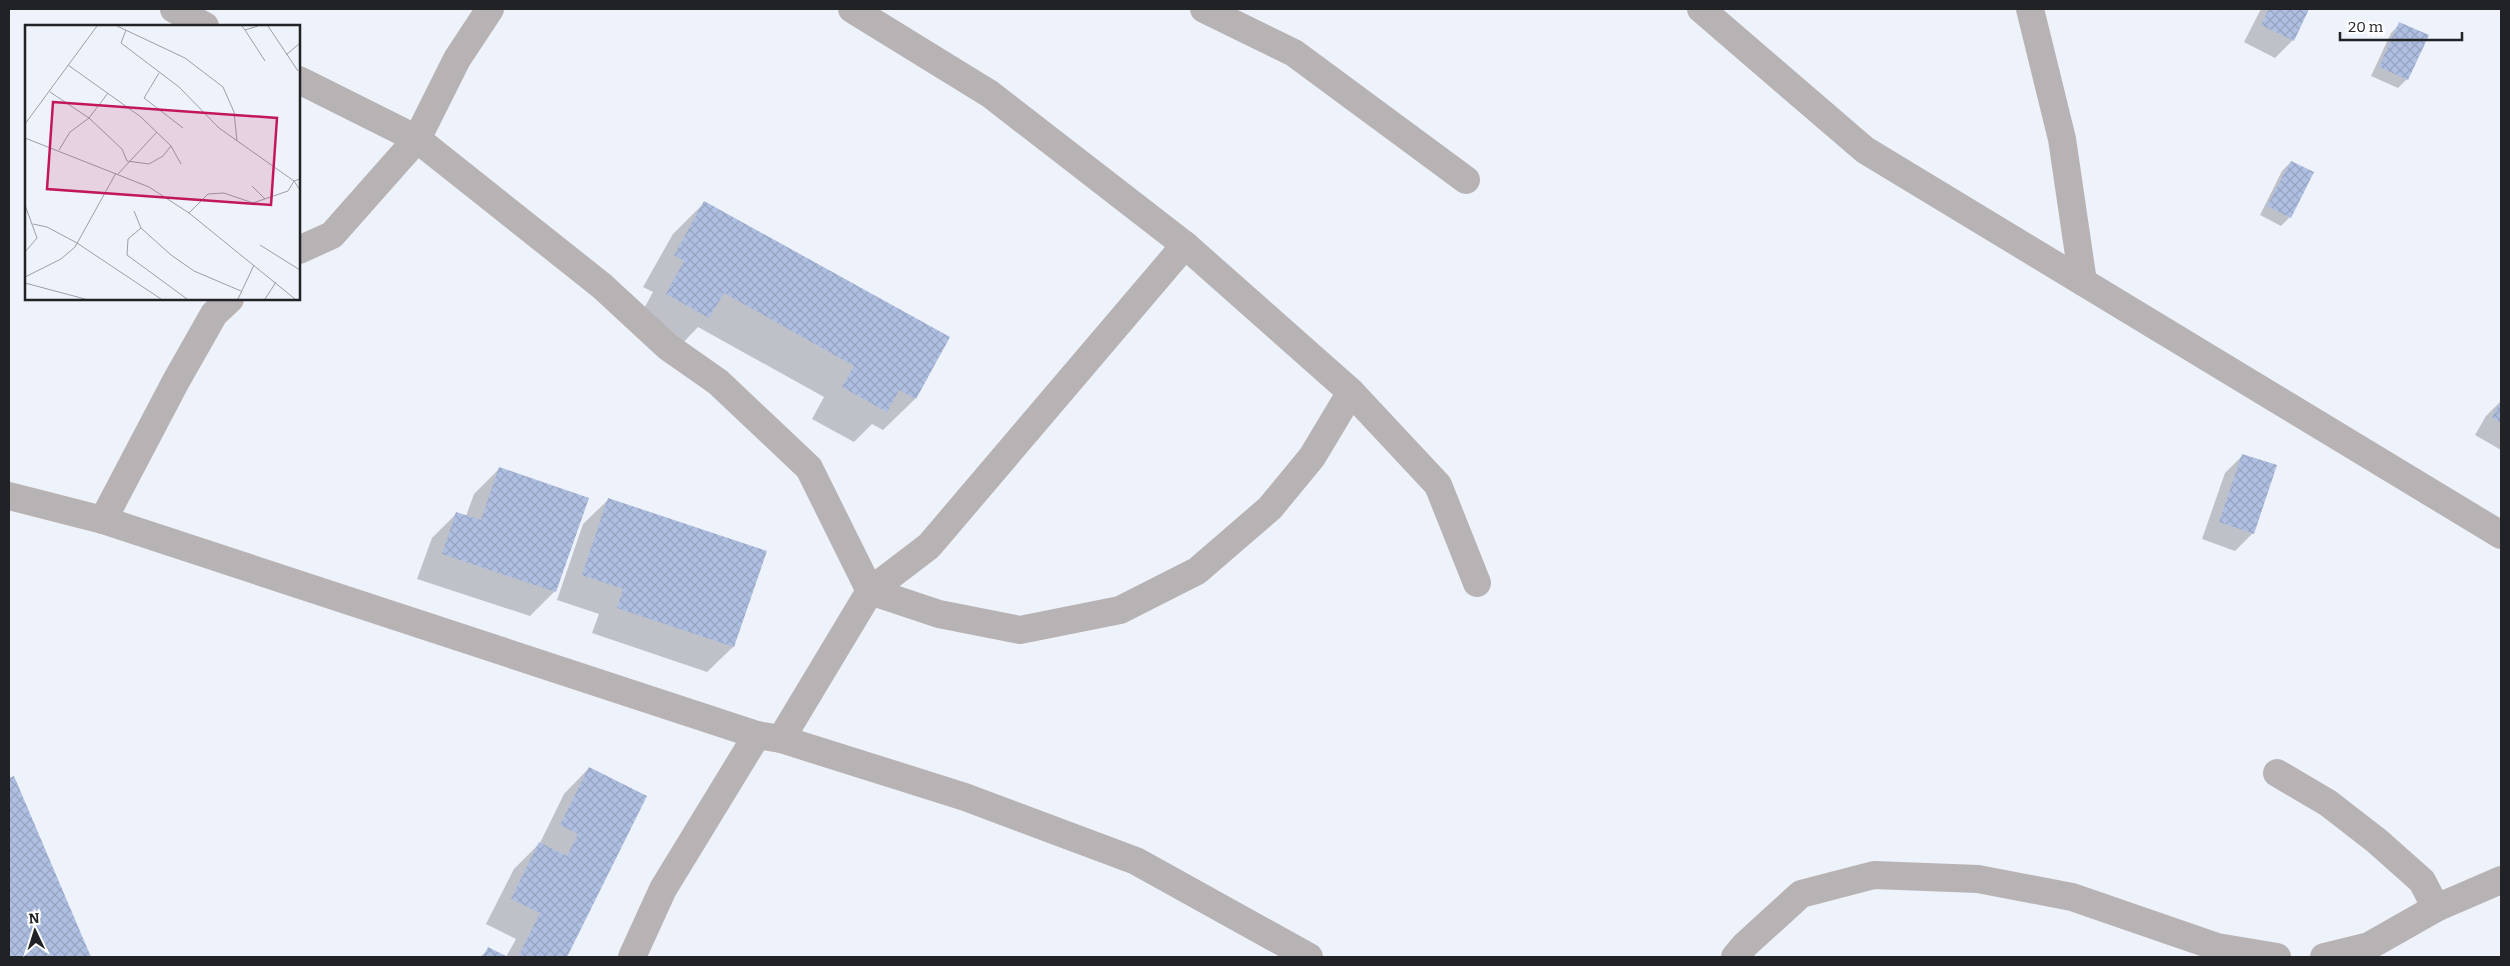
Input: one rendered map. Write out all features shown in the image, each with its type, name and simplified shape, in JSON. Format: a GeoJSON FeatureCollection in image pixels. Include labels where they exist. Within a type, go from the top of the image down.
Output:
{"type":"FeatureCollection","features":[{"type":"Feature","properties":{"kind":"street"},"geometry":{"type":"LineString","coordinates":[[174,9],[203,25]]}},
{"type":"Feature","properties":{"kind":"street"},"geometry":{"type":"LineString","coordinates":[[300,250],[332,235],[417,139],[457,59],[490,9]]}},
{"type":"Feature","properties":{"kind":"street"},"geometry":{"type":"LineString","coordinates":[[852,9],[990,94],[1185,245],[1351,392],[1438,485],[1477,582]]}},
{"type":"Feature","properties":{"kind":"street"},"geometry":{"type":"LineString","coordinates":[[1204,9],[1294,54],[1466,180]]}},
{"type":"Feature","properties":{"kind":"street"},"geometry":{"type":"LineString","coordinates":[[1701,9],[1866,150],[2501,535]]}},
{"type":"Feature","properties":{"kind":"street"},"geometry":{"type":"LineString","coordinates":[[2030,9],[2062,139],[2083,282]]}},
{"type":"Feature","properties":{"kind":"street"},"geometry":{"type":"LineString","coordinates":[[300,80],[417,139],[602,286],[668,347],[718,382],[809,468],[870,591],[939,614],[1020,630],[1120,610],[1197,571],[1270,508],[1312,457],[1351,392]]}},
{"type":"Feature","properties":{"kind":"street"},"geometry":{"type":"LineString","coordinates":[[632,957],[663,889],[870,591],[929,546],[1185,245]]}},
{"type":"Feature","properties":{"kind":"street"},"geometry":{"type":"LineString","coordinates":[[103,520],[176,380],[214,314],[229,300]]}},
{"type":"Feature","properties":{"kind":"street"},"geometry":{"type":"LineString","coordinates":[[9,496],[103,520],[769,737],[965,797],[1136,861],[1309,957]]}},
{"type":"Feature","properties":{"kind":"street"},"geometry":{"type":"LineString","coordinates":[[2277,773],[2328,803],[2377,841],[2422,882],[2436,908]]}},
{"type":"Feature","properties":{"kind":"street"},"geometry":{"type":"LineString","coordinates":[[1735,957],[1745,945],[1801,894],[1874,875],[1978,879],[2072,897],[2217,948],[2277,957]]}},
{"type":"Feature","properties":{"kind":"street"},"geometry":{"type":"LineString","coordinates":[[2324,957],[2369,946],[2436,908],[2501,880]]}},
{"type":"Feature","properties":{"kind":"building"},"geometry":{"type":"Polygon","coordinates":[[[2269,9],[2309,9],[2294,41],[2261,25],[2269,9]]]}},
{"type":"Feature","properties":{"kind":"building"},"geometry":{"type":"Polygon","coordinates":[[[2399,22],[2429,35],[2408,80],[2379,67],[2399,22]]]}},
{"type":"Feature","properties":{"kind":"building"},"geometry":{"type":"Polygon","coordinates":[[[2291,161],[2314,172],[2291,218],[2267,206],[2291,161]]]}},
{"type":"Feature","properties":{"kind":"building"},"geometry":{"type":"Polygon","coordinates":[[[704,201],[950,337],[916,399],[899,390],[887,412],[842,387],[854,366],[724,293],[709,318],[666,294],[684,261],[674,255],[704,201]]]}},
{"type":"Feature","properties":{"kind":"building"},"geometry":{"type":"Polygon","coordinates":[[[2501,401],[2501,423],[2492,417],[2501,401]]]}},
{"type":"Feature","properties":{"kind":"building"},"geometry":{"type":"Polygon","coordinates":[[[2242,454],[2277,465],[2254,534],[2219,522],[2242,454]]]}},
{"type":"Feature","properties":{"kind":"building"},"geometry":{"type":"Polygon","coordinates":[[[499,467],[589,498],[556,592],[442,554],[456,512],[481,520],[499,467]]]}},
{"type":"Feature","properties":{"kind":"building"},"geometry":{"type":"Polygon","coordinates":[[[608,498],[767,551],[734,647],[617,608],[623,589],[582,575],[608,498]]]}},
{"type":"Feature","properties":{"kind":"building"},"geometry":{"type":"Polygon","coordinates":[[[589,767],[647,796],[567,957],[518,957],[540,913],[511,899],[539,842],[567,856],[578,834],[560,825],[589,767]]]}},
{"type":"Feature","properties":{"kind":"building"},"geometry":{"type":"Polygon","coordinates":[[[14,776],[91,957],[9,957],[9,778],[14,776]]]}},
{"type":"Feature","properties":{"kind":"building"},"geometry":{"type":"Polygon","coordinates":[[[488,947],[508,957],[483,957],[488,947]]]}}]}
